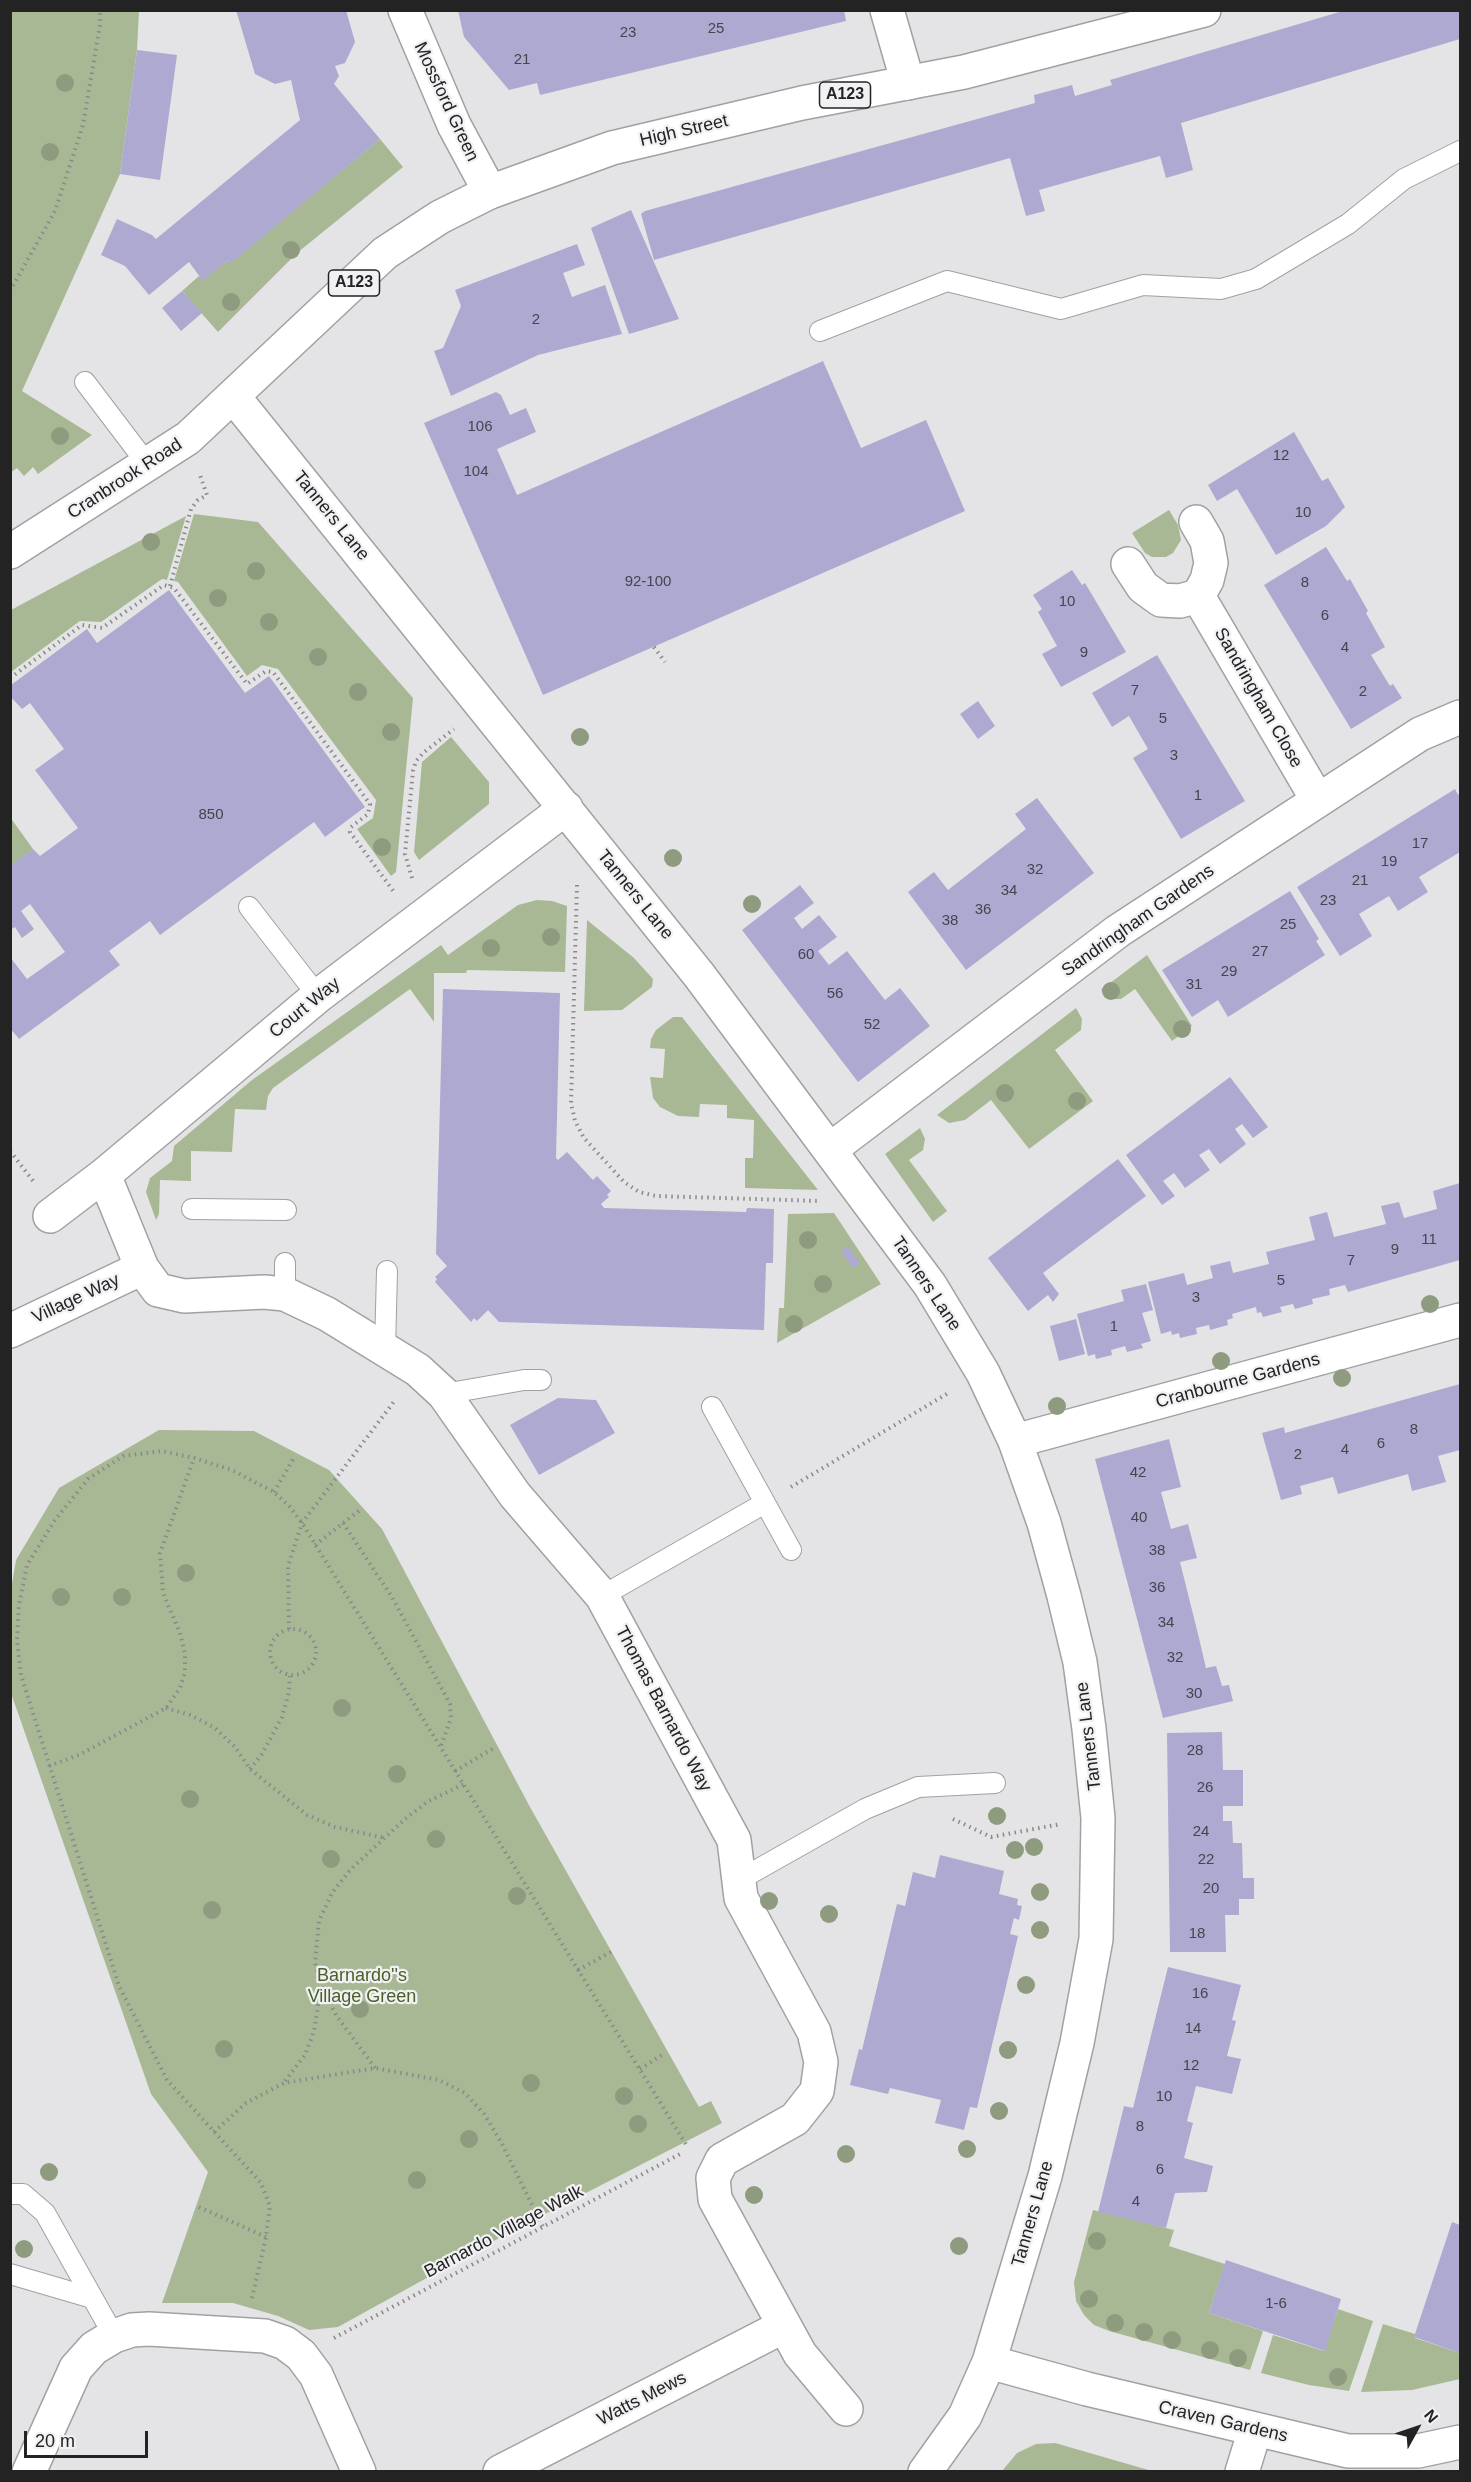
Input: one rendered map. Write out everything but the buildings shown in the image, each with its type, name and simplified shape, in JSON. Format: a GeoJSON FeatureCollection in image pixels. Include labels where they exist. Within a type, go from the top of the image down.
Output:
{"type":"FeatureCollection","features":[{"type":"Feature","properties":{"kind":"street","name":"Mossford Green"},"geometry":{"type":"LineString","coordinates":[[405,10],[454,125],[490,192]]}},
{"type":"Feature","properties":{"kind":"street"},"geometry":{"type":"LineString","coordinates":[[887,10],[908,83]]}},
{"type":"Feature","properties":{"kind":"street","name":"High Street"},"geometry":{"type":"LineString","coordinates":[[233,396],[385,253],[440,217],[490,192],[612,148],[802,103],[964,72],[1204,10]]}},
{"type":"Feature","properties":{"kind":"street","name":"Cranbrook Road"},"geometry":{"type":"LineString","coordinates":[[10,552],[188,438],[233,396]]}},
{"type":"Feature","properties":{"kind":"street","name":"Tanners Lane"},"geometry":{"type":"LineString","coordinates":[[233,396],[699,975],[831,1149],[930,1285],[983,1373],[1015,1441],[1044,1523],[1080,1662],[1098,1818],[1096,1939],[1077,2043],[1045,2176],[989,2362],[965,2416],[925,2472]]}},
{"type":"Feature","properties":{"kind":"street"},"geometry":{"type":"LineString","coordinates":[[1128,564],[1143,587],[1161,600],[1180,601],[1198,596],[1207,580],[1211,563],[1207,542],[1196,522]]}},
{"type":"Feature","properties":{"kind":"street","name":"Sandringham Close"},"geometry":{"type":"LineString","coordinates":[[1198,596],[1317,799]]}},
{"type":"Feature","properties":{"kind":"street","name":"Sandringham Gardens"},"geometry":{"type":"LineString","coordinates":[[831,1149],[1118,931],[1317,799],[1420,735],[1461,717]]}},
{"type":"Feature","properties":{"kind":"street","name":"Court Way"},"geometry":{"type":"LineString","coordinates":[[50,1216],[104,1175],[318,996],[566,808]]}},
{"type":"Feature","properties":{"kind":"street","name":"Thomas Barnardo Way"},"geometry":{"type":"LineString","coordinates":[[104,1175],[142,1268],[158,1290],[184,1296],[264,1292],[285,1279],[327,1314],[418,1370],[444,1394],[515,1495],[602,1596],[734,1840],[741,1898],[814,2032],[821,2062],[817,2091],[795,2118],[722,2160],[713,2178],[716,2199],[800,2354],[846,2409]]}},
{"type":"Feature","properties":{"kind":"street","name":"Village Way"},"geometry":{"type":"LineString","coordinates":[[10,1330],[142,1268]]}},
{"type":"Feature","properties":{"kind":"street","name":"Cranbourne Gardens"},"geometry":{"type":"LineString","coordinates":[[1015,1441],[1461,1320]]}},
{"type":"Feature","properties":{"kind":"street","name":"Watts Mews"},"geometry":{"type":"LineString","coordinates":[[500,2472],[784,2326]]}},
{"type":"Feature","properties":{"kind":"street"},"geometry":{"type":"LineString","coordinates":[[29,2472],[76,2368],[94,2348],[114,2336],[132,2330],[149,2329],[265,2336],[285,2343],[301,2355],[316,2375],[359,2472]]}},
{"type":"Feature","properties":{"kind":"street","name":"Craven Gardens"},"geometry":{"type":"LineString","coordinates":[[989,2362],[1255,2430],[1348,2451],[1418,2451],[1461,2442]]}},
{"type":"Feature","properties":{"kind":"street"},"geometry":{"type":"LineString","coordinates":[[1242,2472],[1255,2430]]}},
{"type":"Feature","properties":{"kind":"lane"},"geometry":{"type":"LineString","coordinates":[[820,331],[947,281],[1061,309],[1143,285],[1221,289],[1256,279],[1348,224],[1404,179],[1461,151]]}},
{"type":"Feature","properties":{"kind":"lane"},"geometry":{"type":"LineString","coordinates":[[85,382],[148,465]]}},
{"type":"Feature","properties":{"kind":"lane"},"geometry":{"type":"LineString","coordinates":[[249,906],[318,996]]}},
{"type":"Feature","properties":{"kind":"lane"},"geometry":{"type":"LineString","coordinates":[[192,1209],[286,1210]]}},
{"type":"Feature","properties":{"kind":"lane"},"geometry":{"type":"LineString","coordinates":[[385,1349],[387,1271]]}},
{"type":"Feature","properties":{"kind":"lane"},"geometry":{"type":"LineString","coordinates":[[444,1394],[524,1380],[541,1380]]}},
{"type":"Feature","properties":{"kind":"lane"},"geometry":{"type":"LineString","coordinates":[[712,1407],[791,1551]]}},
{"type":"Feature","properties":{"kind":"lane"},"geometry":{"type":"LineString","coordinates":[[602,1596],[765,1503]]}},
{"type":"Feature","properties":{"kind":"lane"},"geometry":{"type":"LineString","coordinates":[[739,1880],[866,1809],[918,1787],[994,1783]]}},
{"type":"Feature","properties":{"kind":"lane"},"geometry":{"type":"LineString","coordinates":[[10,2194],[23,2194],[45,2213],[114,2336]]}},
{"type":"Feature","properties":{"kind":"lane"},"geometry":{"type":"LineString","coordinates":[[10,2274],[93,2298]]}},
{"type":"Feature","properties":{"kind":"path"},"geometry":{"type":"LineString","coordinates":[[10,291],[55,212],[83,125],[100,25],[99,10]]}},
{"type":"Feature","properties":{"kind":"path"},"geometry":{"type":"LineString","coordinates":[[170,586],[191,509],[198,500],[207,495],[188,438]]}},
{"type":"Feature","properties":{"kind":"path"},"geometry":{"type":"LineString","coordinates":[[10,678],[82,625],[102,628],[164,585],[174,588],[247,684],[266,671],[273,672],[370,804],[368,814],[351,827],[350,832],[424,915]]}},
{"type":"Feature","properties":{"kind":"path"},"geometry":{"type":"LineString","coordinates":[[654,647],[665,662]]}},
{"type":"Feature","properties":{"kind":"path"},"geometry":{"type":"LineString","coordinates":[[424,915],[407,867],[405,854],[413,771],[416,761],[423,753],[483,706]]}},
{"type":"Feature","properties":{"kind":"path"},"geometry":{"type":"LineString","coordinates":[[577,883],[571,1103],[575,1121],[584,1138],[624,1182],[639,1192],[656,1196],[870,1203]]}},
{"type":"Feature","properties":{"kind":"path"},"geometry":{"type":"LineString","coordinates":[[289,1629],[288,1566],[302,1523],[418,1370]]}},
{"type":"Feature","properties":{"kind":"path"},"geometry":{"type":"LineString","coordinates":[[765,1503],[983,1373]]}},
{"type":"Feature","properties":{"kind":"path"},"geometry":{"type":"LineString","coordinates":[[244,2334],[266,2237],[270,2206],[261,2183],[166,2080],[119,1986],[21,1675],[16,1640],[19,1605],[27,1564],[55,1520],[88,1479],[123,1456],[162,1451],[232,1470],[274,1492],[302,1523],[640,2069],[666,2053]]}},
{"type":"Feature","properties":{"kind":"path"},"geometry":{"type":"LineString","coordinates":[[274,1492],[295,1456]]}},
{"type":"Feature","properties":{"kind":"path"},"geometry":{"type":"LineString","coordinates":[[49,1766],[79,1755],[166,1708],[180,1688],[185,1654],[180,1634],[163,1593],[160,1553],[194,1458]]}},
{"type":"Feature","properties":{"kind":"path"},"geometry":{"type":"LineString","coordinates":[[315,1545],[360,1510]]}},
{"type":"Feature","properties":{"kind":"path"},"geometry":{"type":"LineString","coordinates":[[343,1523],[392,1597],[450,1704],[451,1718],[441,1747]]}},
{"type":"Feature","properties":{"kind":"path"},"geometry":{"type":"LineString","coordinates":[[289,1629],[297,1629],[311,1637],[316,1652],[315,1660],[306,1672],[290,1675],[277,1669],[270,1656],[270,1649],[276,1636],[289,1629]]}},
{"type":"Feature","properties":{"kind":"path"},"geometry":{"type":"LineString","coordinates":[[250,1769],[262,1754],[282,1717],[289,1692],[290,1675]]}},
{"type":"Feature","properties":{"kind":"path"},"geometry":{"type":"LineString","coordinates":[[166,1708],[190,1715],[215,1728],[235,1747],[250,1769],[307,1815],[335,1827],[385,1838]]}},
{"type":"Feature","properties":{"kind":"path"},"geometry":{"type":"LineString","coordinates":[[455,1771],[495,1748]]}},
{"type":"Feature","properties":{"kind":"path"},"geometry":{"type":"LineString","coordinates":[[375,2068],[336,2015],[321,1986],[315,1963],[319,1921],[333,1893],[350,1870],[405,1819],[427,1802],[464,1784]]}},
{"type":"Feature","properties":{"kind":"path"},"geometry":{"type":"LineString","coordinates":[[918,1787],[940,1812],[991,1837],[1098,1818]]}},
{"type":"Feature","properties":{"kind":"path"},"geometry":{"type":"LineString","coordinates":[[578,1970],[611,1952]]}},
{"type":"Feature","properties":{"kind":"path"},"geometry":{"type":"LineString","coordinates":[[284,2082],[305,2055],[314,2031],[321,1986]]}},
{"type":"Feature","properties":{"kind":"path"},"geometry":{"type":"LineString","coordinates":[[214,2132],[246,2103],[284,2082],[375,2068],[439,2080],[465,2093],[484,2114],[501,2142],[543,2226]]}},
{"type":"Feature","properties":{"kind":"path","name":"Barnardo Village Walk"},"geometry":{"type":"LineString","coordinates":[[301,2355],[689,2149],[640,2069]]}},
{"type":"Feature","properties":{"kind":"path"},"geometry":{"type":"LineString","coordinates":[[199,2207],[266,2237]]}},
{"type":"Feature","properties":{"kind":"green space"},"geometry":{"type":"Polygon","coordinates":[[[10,11],[139,11],[137,50],[120,174],[22,391],[92,435],[38,474],[33,467],[24,476],[17,468],[10,473],[10,11]]]}},
{"type":"Feature","properties":{"kind":"green space"},"geometry":{"type":"Polygon","coordinates":[[[380,139],[403,167],[297,253],[218,332],[182,291],[199,276],[203,280],[228,260],[231,262],[380,139]]]}},
{"type":"Feature","properties":{"kind":"green space"},"geometry":{"type":"Polygon","coordinates":[[[1169,510],[1178,525],[1181,540],[1173,553],[1166,557],[1152,557],[1145,553],[1132,533],[1169,510]]]}},
{"type":"Feature","properties":{"kind":"green space"},"geometry":{"type":"Polygon","coordinates":[[[194,514],[258,522],[413,698],[396,872],[391,876],[357,829],[373,818],[376,800],[278,669],[262,665],[247,676],[178,582],[174,581],[194,514]]]}},
{"type":"Feature","properties":{"kind":"green space"},"geometry":{"type":"Polygon","coordinates":[[[186,516],[167,580],[162,579],[101,622],[80,621],[11,672],[11,610],[186,516]]]}},
{"type":"Feature","properties":{"kind":"green space"},"geometry":{"type":"Polygon","coordinates":[[[451,737],[489,782],[489,804],[419,860],[414,852],[422,762],[451,737]]]}},
{"type":"Feature","properties":{"kind":"green space"},"geometry":{"type":"Polygon","coordinates":[[[10,817],[33,849],[11,866],[10,866],[10,817]]]}},
{"type":"Feature","properties":{"kind":"green space"},"geometry":{"type":"Polygon","coordinates":[[[537,900],[552,901],[567,906],[565,972],[467,970],[466,973],[434,973],[434,1022],[410,989],[273,1088],[268,1096],[266,1110],[235,1109],[232,1152],[191,1151],[191,1181],[160,1180],[159,1214],[156,1220],[146,1192],[150,1178],[172,1161],[174,1146],[252,1080],[441,945],[448,955],[518,905],[537,900]]]}},
{"type":"Feature","properties":{"kind":"green space"},"geometry":{"type":"Polygon","coordinates":[[[587,920],[634,958],[653,979],[652,987],[622,1010],[584,1011],[587,920]]]}},
{"type":"Feature","properties":{"kind":"green space"},"geometry":{"type":"Polygon","coordinates":[[[1147,955],[1192,1026],[1172,1041],[1135,989],[1121,999],[1110,999],[1101,990],[1147,955]]]}},
{"type":"Feature","properties":{"kind":"green space"},"geometry":{"type":"Polygon","coordinates":[[[1076,1008],[1082,1019],[1081,1030],[1055,1050],[1093,1101],[1029,1149],[991,1100],[965,1120],[949,1123],[937,1115],[1076,1008]]]}},
{"type":"Feature","properties":{"kind":"green space"},"geometry":{"type":"Polygon","coordinates":[[[673,1017],[682,1017],[818,1190],[745,1188],[745,1158],[753,1158],[754,1120],[727,1118],[727,1105],[700,1104],[699,1117],[678,1116],[660,1107],[653,1098],[650,1077],[663,1078],[665,1049],[650,1048],[651,1039],[656,1030],[673,1017]]]}},
{"type":"Feature","properties":{"kind":"green space"},"geometry":{"type":"Polygon","coordinates":[[[920,1128],[925,1139],[923,1150],[909,1160],[947,1211],[933,1222],[885,1154],[920,1128]]]}},
{"type":"Feature","properties":{"kind":"green space"},"geometry":{"type":"Polygon","coordinates":[[[834,1213],[881,1284],[777,1343],[779,1308],[784,1308],[788,1214],[834,1213]]]}},
{"type":"Feature","properties":{"kind":"green space","name":"Barnardo''s Village Green"},"geometry":{"type":"Polygon","coordinates":[[[159,1430],[254,1431],[329,1470],[382,1529],[530,1807],[699,2107],[711,2101],[722,2123],[510,2232],[338,2327],[309,2330],[278,2316],[233,2303],[162,2303],[208,2172],[151,2094],[11,1693],[10,1596],[16,1560],[59,1488],[159,1430]]]}},
{"type":"Feature","properties":{"kind":"green space"},"geometry":{"type":"Polygon","coordinates":[[[1093,2210],[1174,2230],[1169,2246],[1225,2264],[1209,2313],[1263,2331],[1250,2370],[1109,2331],[1094,2325],[1084,2315],[1076,2301],[1074,2282],[1093,2210]]]}},
{"type":"Feature","properties":{"kind":"green space"},"geometry":{"type":"Polygon","coordinates":[[[1338,2309],[1373,2321],[1349,2391],[1309,2385],[1261,2373],[1273,2335],[1324,2351],[1338,2309]]]}},
{"type":"Feature","properties":{"kind":"green space"},"geometry":{"type":"Polygon","coordinates":[[[1383,2324],[1415,2334],[1415,2338],[1460,2353],[1460,2379],[1412,2390],[1361,2392],[1383,2324]]]}},
{"type":"Feature","properties":{"kind":"green space"},"geometry":{"type":"Polygon","coordinates":[[[1055,2443],[1152,2471],[1002,2471],[1017,2453],[1036,2444],[1055,2443]]]}}]}
